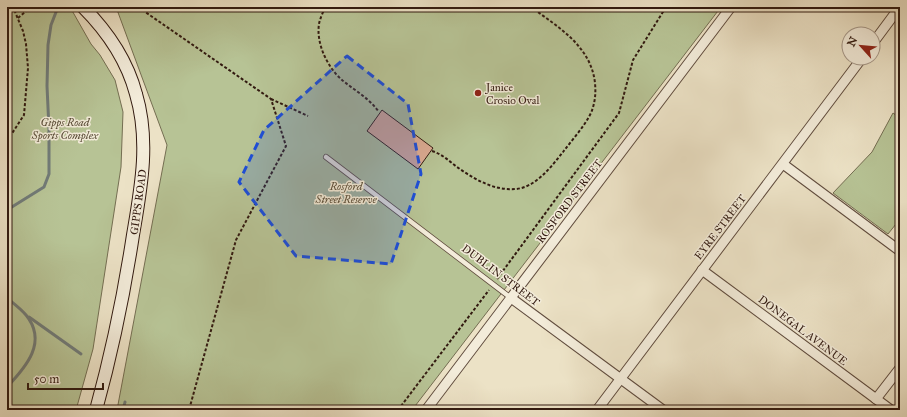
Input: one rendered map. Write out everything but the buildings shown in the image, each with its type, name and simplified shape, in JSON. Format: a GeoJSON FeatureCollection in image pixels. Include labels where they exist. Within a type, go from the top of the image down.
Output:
{"type":"FeatureCollection","features":[{"type":"Feature","properties":{"kind":"main road","name":"GIPPS ROAD"},"geometry":{"type":"LineString","coordinates":[[83,7],[112,41],[130,75],[138,102],[142,126],[143,147],[141,188],[126,284],[116,333],[96,410]]}},
{"type":"Feature","properties":{"kind":"street","name":"ROSFORD STREET"},"geometry":{"type":"LineString","coordinates":[[426,410],[731,7]]}},
{"type":"Feature","properties":{"kind":"street"},"geometry":{"type":"LineString","coordinates":[[881,31],[895,11]]}},
{"type":"Feature","properties":{"kind":"street","name":"EYRE STREET"},"geometry":{"type":"LineString","coordinates":[[597,410],[856,66]]}},
{"type":"Feature","properties":{"kind":"street"},"geometry":{"type":"LineString","coordinates":[[783,164],[900,251]]}},
{"type":"Feature","properties":{"kind":"street","name":"DONEGAL AVENUE"},"geometry":{"type":"LineString","coordinates":[[702,270],[891,410]]}},
{"type":"Feature","properties":{"kind":"street","name":"DUBLIN STREET"},"geometry":{"type":"LineString","coordinates":[[511,298],[663,410]]}},
{"type":"Feature","properties":{"kind":"street"},"geometry":{"type":"LineString","coordinates":[[876,399],[900,368]]}},
{"type":"Feature","properties":{"kind":"lane","name":"DUBLIN STREET"},"geometry":{"type":"LineString","coordinates":[[326,157],[511,298]]}},
{"type":"Feature","properties":{"kind":"path"},"geometry":{"type":"LineString","coordinates":[[7,142],[24,115],[28,68],[26,44],[23,31],[13,7]]}},
{"type":"Feature","properties":{"kind":"path"},"geometry":{"type":"LineString","coordinates":[[18,18],[31,7]]}},
{"type":"Feature","properties":{"kind":"path"},"geometry":{"type":"LineString","coordinates":[[138,7],[271,99],[308,116]]}},
{"type":"Feature","properties":{"kind":"path"},"geometry":{"type":"LineString","coordinates":[[325,7],[318,30],[326,60],[341,79],[373,104],[379,112]]}},
{"type":"Feature","properties":{"kind":"path"},"geometry":{"type":"LineString","coordinates":[[432,151],[439,153],[468,175],[478,180],[495,186],[516,189],[525,187],[553,166],[585,122],[595,100],[596,91],[595,78],[589,61],[569,36],[531,7]]}},
{"type":"Feature","properties":{"kind":"path"},"geometry":{"type":"LineString","coordinates":[[398,410],[620,112],[633,60],[666,7]]}},
{"type":"Feature","properties":{"kind":"path"},"geometry":{"type":"LineString","coordinates":[[189,410],[236,240],[286,146],[271,99]]}},
{"type":"Feature","properties":{"kind":"highlighted area"},"geometry":{"type":"Polygon","coordinates":[[[347,56],[408,104],[421,174],[391,264],[296,256],[239,182],[264,130],[347,56]]]}},
{"type":"Feature","properties":{"kind":"green space","name":"Gipps Road Sports Complex"},"geometry":{"type":"Polygon","coordinates":[[[7,7],[70,7],[91,44],[100,55],[115,80],[123,112],[121,167],[93,349],[76,410],[7,410],[7,7]]]}},
{"type":"Feature","properties":{"kind":"green space","name":"Rosford Street Reserve"},"geometry":{"type":"Polygon","coordinates":[[[116,7],[721,7],[412,410],[117,410],[167,145],[116,7]]]}},
{"type":"Feature","properties":{"kind":"green space"},"geometry":{"type":"Polygon","coordinates":[[[893,113],[900,118],[900,219],[888,234],[833,193],[872,152],[893,113]]]}},
{"type":"Feature","properties":{"kind":"waterway"},"geometry":{"type":"LineString","coordinates":[[7,210],[44,187],[49,174],[47,86],[48,45],[51,25],[58,7]]}},
{"type":"Feature","properties":{"kind":"waterway"},"geometry":{"type":"LineString","coordinates":[[7,298],[26,315],[32,325],[35,335],[35,344],[32,354],[21,371],[7,387]]}},
{"type":"Feature","properties":{"kind":"waterway"},"geometry":{"type":"LineString","coordinates":[[29,317],[81,354]]}},
{"type":"Feature","properties":{"kind":"waterway"},"geometry":{"type":"LineString","coordinates":[[123,410],[125,402]]}},
{"type":"Feature","properties":{"kind":"place","name":"Janice Crosio Oval"},"geometry":{"type":"Point","coordinates":[478,93]}}]}
